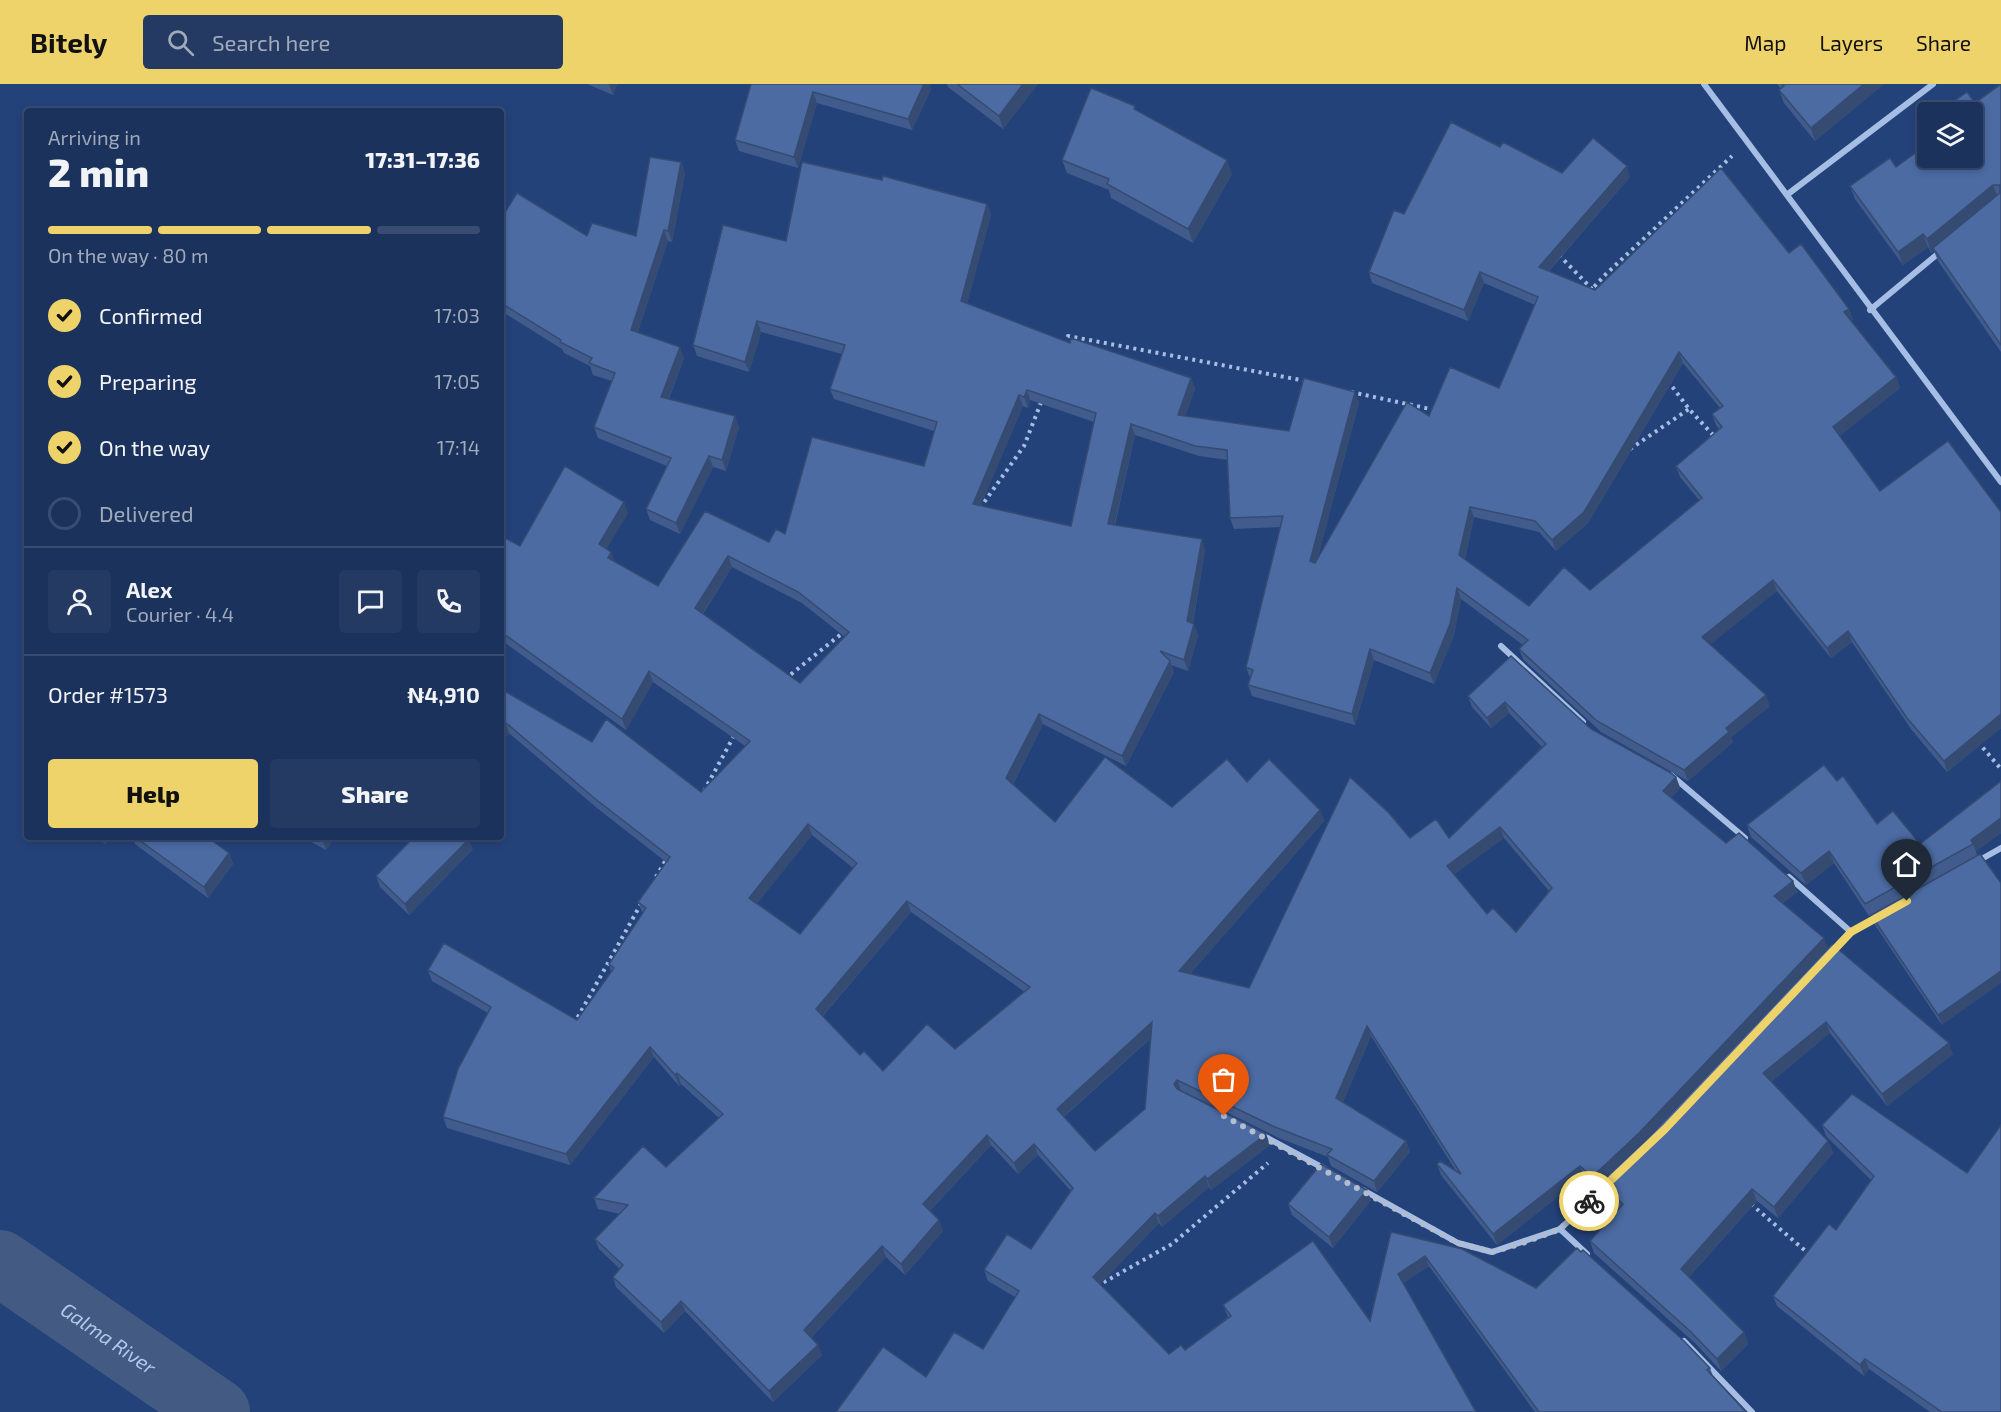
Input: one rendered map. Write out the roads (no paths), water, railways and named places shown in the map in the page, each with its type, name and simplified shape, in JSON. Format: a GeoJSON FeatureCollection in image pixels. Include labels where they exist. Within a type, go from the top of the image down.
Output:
{"type":"FeatureCollection","features":[{"type":"Feature","properties":{"kind":"street"},"geometry":{"type":"LineString","coordinates":[[1704,84],[1788,194],[1870,310],[2001,482]]}},
{"type":"Feature","properties":{"kind":"street"},"geometry":{"type":"LineString","coordinates":[[1788,194],[1933,84]]}},
{"type":"Feature","properties":{"kind":"street"},"geometry":{"type":"LineString","coordinates":[[1870,310],[1949,245]]}},
{"type":"Feature","properties":{"kind":"street"},"geometry":{"type":"LineString","coordinates":[[1501,646],[1589,728]]}},
{"type":"Feature","properties":{"kind":"street"},"geometry":{"type":"LineString","coordinates":[[1668,774],[1678,779],[1747,840]]}},
{"type":"Feature","properties":{"kind":"street"},"geometry":{"type":"LineString","coordinates":[[1971,865],[2001,848]]}},
{"type":"Feature","properties":{"kind":"street"},"geometry":{"type":"LineString","coordinates":[[1782,871],[1851,932]]}},
{"type":"Feature","properties":{"kind":"street"},"geometry":{"type":"LineString","coordinates":[[1827,958],[1851,932],[1891,910]]}},
{"type":"Feature","properties":{"kind":"street"},"geometry":{"type":"LineString","coordinates":[[1256,1132],[1337,1176]]}},
{"type":"Feature","properties":{"kind":"street"},"geometry":{"type":"LineString","coordinates":[[1357,1187],[1458,1243],[1492,1252],[1560,1229],[1612,1180]]}},
{"type":"Feature","properties":{"kind":"street"},"geometry":{"type":"LineString","coordinates":[[1560,1229],[1595,1261]]}},
{"type":"Feature","properties":{"kind":"street"},"geometry":{"type":"LineString","coordinates":[[1674,1332],[1752,1412]]}},
{"type":"Feature","properties":{"kind":"waterway","name":"Galma River"},"geometry":{"type":"LineString","coordinates":[[0,1263],[217,1412]]}}]}
